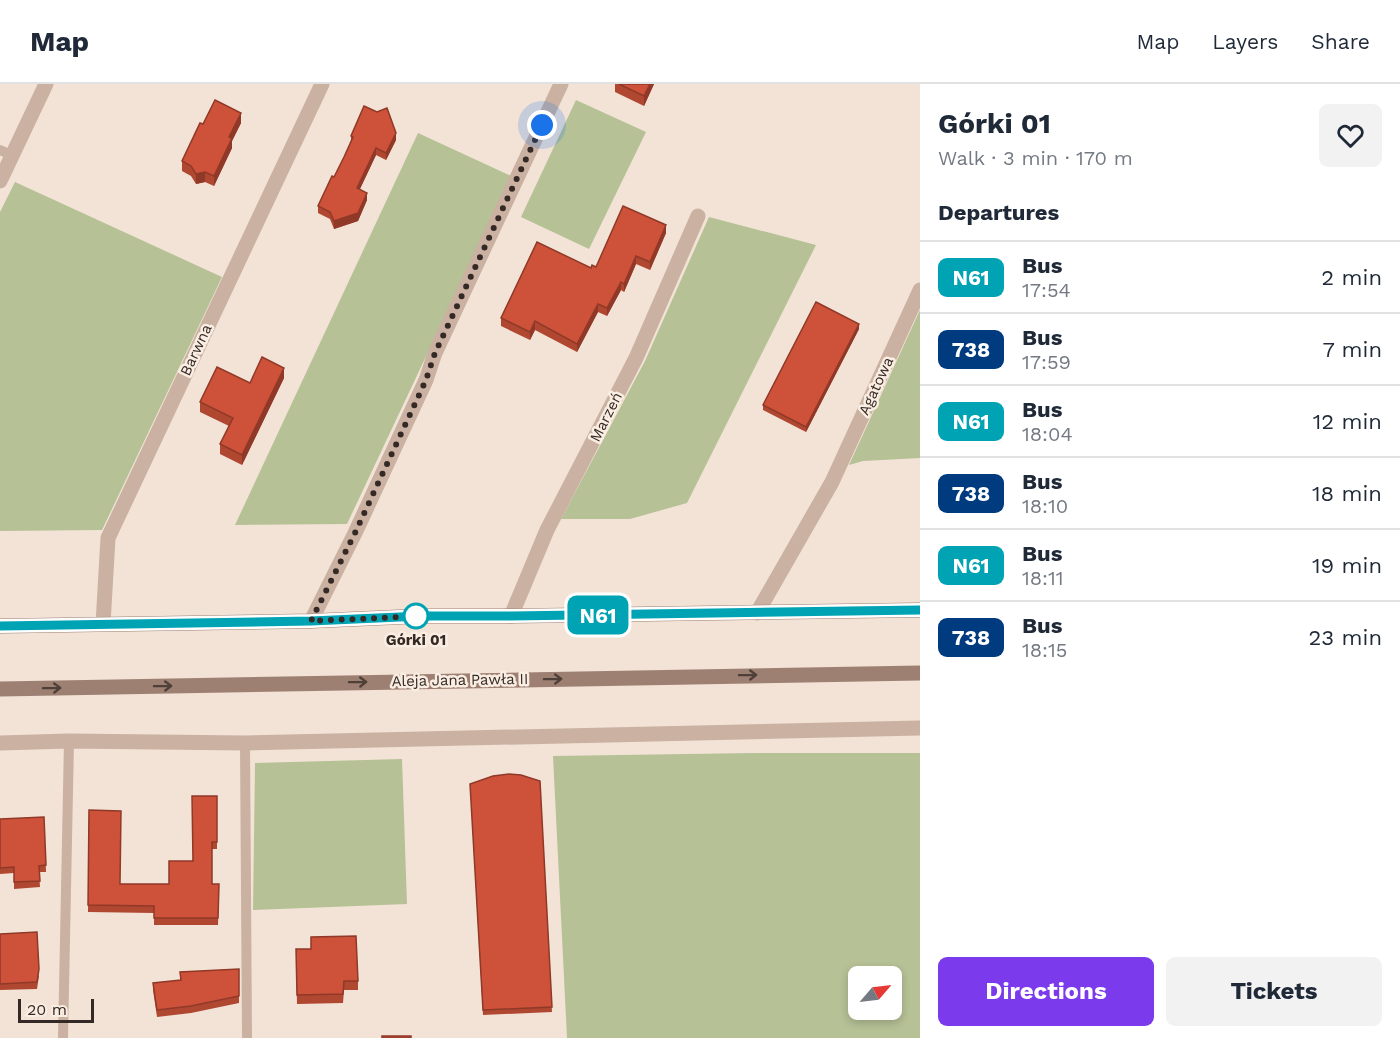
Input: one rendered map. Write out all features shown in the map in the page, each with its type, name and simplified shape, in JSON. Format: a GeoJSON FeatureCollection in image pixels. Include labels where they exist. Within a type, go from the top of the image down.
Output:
{"type":"FeatureCollection","features":[{"type":"Feature","properties":{"kind":"main road"},"geometry":{"type":"LineString","coordinates":[[0,626],[311,621],[422,616],[757,613],[919,608]]}},
{"type":"Feature","properties":{"kind":"main road","name":"Aleja Jana Pawła II"},"geometry":{"type":"LineString","coordinates":[[0,689],[920,673]]}},
{"type":"Feature","properties":{"kind":"street"},"geometry":{"type":"LineString","coordinates":[[0,181],[6,153],[46,84]]}},
{"type":"Feature","properties":{"kind":"street","name":"Barwna"},"geometry":{"type":"LineString","coordinates":[[103,624],[108,538],[322,84]]}},
{"type":"Feature","properties":{"kind":"street"},"geometry":{"type":"LineString","coordinates":[[311,621],[412,411],[435,353],[561,84]]}},
{"type":"Feature","properties":{"kind":"street","name":"Marzeń"},"geometry":{"type":"LineString","coordinates":[[511,616],[547,530],[636,358],[698,216]]}},
{"type":"Feature","properties":{"kind":"street","name":"Agatowa"},"geometry":{"type":"LineString","coordinates":[[757,613],[832,482],[920,291]]}},
{"type":"Feature","properties":{"kind":"street"},"geometry":{"type":"LineString","coordinates":[[0,742],[245,743],[920,728]]}},
{"type":"Feature","properties":{"kind":"lane"},"geometry":{"type":"LineString","coordinates":[[63,1038],[69,741]]}},
{"type":"Feature","properties":{"kind":"lane"},"geometry":{"type":"LineString","coordinates":[[245,743],[247,1038]]}},
{"type":"Feature","properties":{"kind":"green space"},"geometry":{"type":"Polygon","coordinates":[[[576,100],[646,132],[589,249],[521,217],[576,100]]]}},
{"type":"Feature","properties":{"kind":"green space"},"geometry":{"type":"Polygon","coordinates":[[[418,133],[511,176],[347,524],[235,525],[418,133]]]}},
{"type":"Feature","properties":{"kind":"green space"},"geometry":{"type":"Polygon","coordinates":[[[15,182],[222,277],[102,530],[0,531],[0,212],[15,182]]]}},
{"type":"Feature","properties":{"kind":"green space"},"geometry":{"type":"Polygon","coordinates":[[[709,217],[816,245],[687,503],[630,519],[561,519],[645,361],[709,217]]]}},
{"type":"Feature","properties":{"kind":"green space"},"geometry":{"type":"Polygon","coordinates":[[[920,310],[920,458],[863,461],[849,465],[920,310]]]}},
{"type":"Feature","properties":{"kind":"green space"},"geometry":{"type":"Polygon","coordinates":[[[920,753],[920,1038],[567,1038],[553,756],[920,753]]]}},
{"type":"Feature","properties":{"kind":"green space"},"geometry":{"type":"Polygon","coordinates":[[[402,759],[407,904],[253,910],[255,763],[402,759]]]}},
{"type":"Feature","properties":{"kind":"building"},"geometry":{"type":"Polygon","coordinates":[[[619,84],[650,84],[644,96],[619,84]]]}},
{"type":"Feature","properties":{"kind":"building"},"geometry":{"type":"Polygon","coordinates":[[[215,100],[241,113],[214,176],[205,172],[196,174],[191,166],[182,161],[200,123],[203,124],[215,100]]]}},
{"type":"Feature","properties":{"kind":"building"},"geometry":{"type":"Polygon","coordinates":[[[364,106],[377,112],[387,108],[396,133],[386,153],[376,148],[357,188],[367,193],[358,213],[334,221],[330,212],[318,206],[344,157],[364,106]]]}},
{"type":"Feature","properties":{"kind":"building"},"geometry":{"type":"Polygon","coordinates":[[[623,206],[666,225],[650,262],[636,256],[624,284],[621,282],[607,308],[598,304],[577,344],[535,321],[530,332],[501,318],[537,242],[591,268],[592,265],[596,267],[623,206]]]}},
{"type":"Feature","properties":{"kind":"building"},"geometry":{"type":"Polygon","coordinates":[[[816,302],[859,324],[806,427],[763,405],[816,302]]]}},
{"type":"Feature","properties":{"kind":"building"},"geometry":{"type":"Polygon","coordinates":[[[262,357],[284,368],[242,455],[220,444],[233,418],[200,402],[217,367],[250,383],[262,357]]]}},
{"type":"Feature","properties":{"kind":"building"},"geometry":{"type":"Polygon","coordinates":[[[509,774],[540,781],[552,1007],[483,1010],[470,784],[493,776],[509,774]]]}},
{"type":"Feature","properties":{"kind":"building"},"geometry":{"type":"Polygon","coordinates":[[[192,796],[217,796],[217,842],[212,842],[212,884],[219,884],[218,918],[154,918],[154,906],[88,905],[89,810],[121,811],[120,884],[169,884],[169,861],[193,861],[192,796]]]}},
{"type":"Feature","properties":{"kind":"building"},"geometry":{"type":"Polygon","coordinates":[[[44,817],[46,865],[39,866],[40,881],[14,882],[14,867],[0,868],[0,819],[44,817]]]}},
{"type":"Feature","properties":{"kind":"building"},"geometry":{"type":"Polygon","coordinates":[[[37,932],[39,969],[37,982],[0,984],[0,934],[37,932]]]}},
{"type":"Feature","properties":{"kind":"building"},"geometry":{"type":"Polygon","coordinates":[[[356,936],[358,981],[344,981],[343,994],[297,995],[296,949],[311,949],[311,937],[356,936]]]}},
{"type":"Feature","properties":{"kind":"building"},"geometry":{"type":"Polygon","coordinates":[[[239,969],[239,996],[157,1010],[153,983],[181,980],[180,972],[239,969]]]}},
{"type":"Feature","properties":{"kind":"building"},"geometry":{"type":"Polygon","coordinates":[[[382,1036],[411,1036],[411,1038],[382,1038],[382,1036]]]}},
{"type":"Feature","properties":{"kind":"bus line","name":"N61"},"geometry":{"type":"LineString","coordinates":[[0,626],[311,621],[422,616],[920,610]]}},
{"type":"Feature","properties":{"kind":"place","name":"Górki 01"},"geometry":{"type":"Point","coordinates":[416,616]}},
{"type":"Feature","properties":{"kind":"route"},"geometry":{"type":"LineString","coordinates":[[416,616],[422,616],[311,621],[355,533],[426,380],[435,353],[542,125]]}}]}
